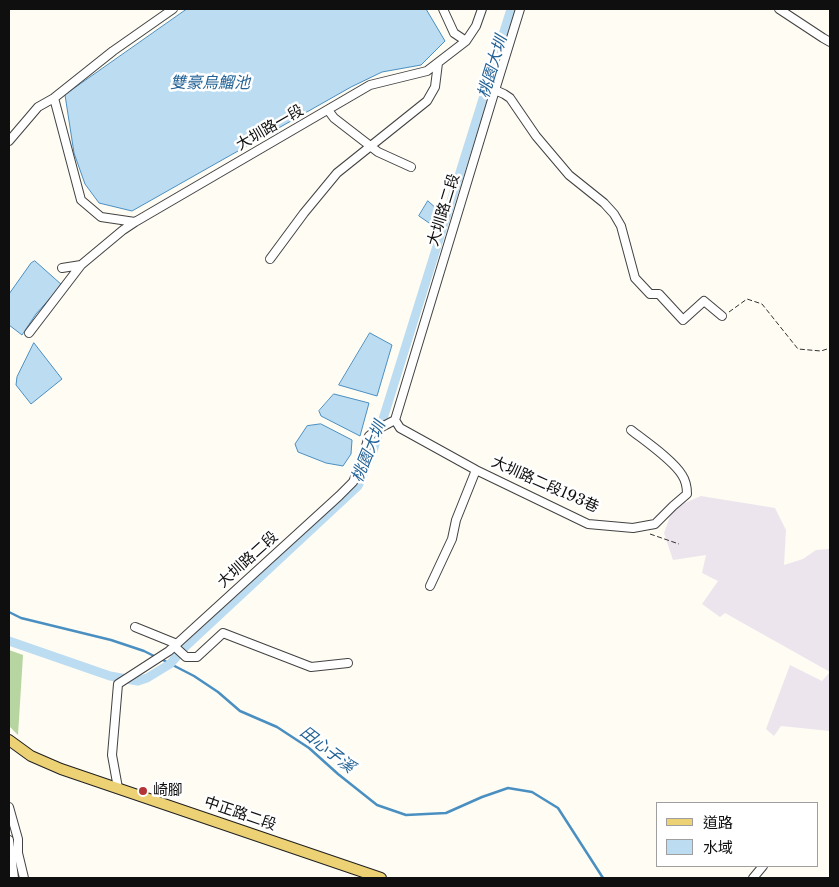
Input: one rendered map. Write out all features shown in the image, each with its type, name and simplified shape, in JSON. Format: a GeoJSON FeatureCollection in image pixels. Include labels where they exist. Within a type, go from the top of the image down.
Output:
{"type":"FeatureCollection","features":[{"type":"Feature","properties":{"kind":"main road","name":"中正路二段"},"geometry":{"type":"LineString","coordinates":[[9,740],[31,756],[62,769],[381,878]]}},
{"type":"Feature","properties":{"kind":"street"},"geometry":{"type":"LineString","coordinates":[[9,140],[38,107],[54,98],[113,51],[173,9]]}},
{"type":"Feature","properties":{"kind":"street"},"geometry":{"type":"LineString","coordinates":[[443,9],[454,33],[466,42]]}},
{"type":"Feature","properties":{"kind":"street","name":"大圳路一段"},"geometry":{"type":"LineString","coordinates":[[29,333],[82,265],[135,222],[370,85],[427,71],[466,42],[476,26],[482,9]]}},
{"type":"Feature","properties":{"kind":"street","name":"大圳路二段"},"geometry":{"type":"LineString","coordinates":[[118,788],[112,755],[118,684],[174,647],[339,496],[352,482],[370,436],[376,430],[395,420],[520,9]]}},
{"type":"Feature","properties":{"kind":"street"},"geometry":{"type":"LineString","coordinates":[[778,9],[830,42]]}},
{"type":"Feature","properties":{"kind":"street"},"geometry":{"type":"LineString","coordinates":[[270,259],[304,213],[338,173],[426,101],[435,87],[438,63]]}},
{"type":"Feature","properties":{"kind":"street"},"geometry":{"type":"LineString","coordinates":[[495,90],[510,98],[536,136],[569,175],[604,203],[614,214],[621,226],[635,278],[650,294],[659,294],[683,320],[704,301],[722,316]]}},
{"type":"Feature","properties":{"kind":"street"},"geometry":{"type":"LineString","coordinates":[[54,98],[81,200],[101,217],[135,222]]}},
{"type":"Feature","properties":{"kind":"street"},"geometry":{"type":"LineString","coordinates":[[328,110],[334,118],[378,152],[411,167]]}},
{"type":"Feature","properties":{"kind":"street"},"geometry":{"type":"LineString","coordinates":[[62,268],[82,265]]}},
{"type":"Feature","properties":{"kind":"street","name":"大圳路二段193巷"},"geometry":{"type":"LineString","coordinates":[[395,420],[400,428],[476,470],[588,524],[633,528],[655,524],[688,494],[687,485],[682,474],[667,458],[632,430]]}},
{"type":"Feature","properties":{"kind":"street"},"geometry":{"type":"LineString","coordinates":[[430,586],[452,539],[456,520],[476,470]]}},
{"type":"Feature","properties":{"kind":"street"},"geometry":{"type":"LineString","coordinates":[[134,628],[174,647],[185,656],[197,657],[223,633],[311,667],[348,663]]}},
{"type":"Feature","properties":{"kind":"street"},"geometry":{"type":"LineString","coordinates":[[9,807],[18,839],[18,853],[24,878]]}},
{"type":"Feature","properties":{"kind":"street"},"geometry":{"type":"LineString","coordinates":[[9,840],[14,878]]}},
{"type":"Feature","properties":{"kind":"street"},"geometry":{"type":"LineString","coordinates":[[753,878],[762,867]]}},
{"type":"Feature","properties":{"kind":"path"},"geometry":{"type":"LineString","coordinates":[[722,316],[747,299],[762,304],[798,348],[821,351],[830,348]]}},
{"type":"Feature","properties":{"kind":"path"},"geometry":{"type":"LineString","coordinates":[[651,534],[679,544]]}},
{"type":"Feature","properties":{"kind":"shaded area"},"geometry":{"type":"Polygon","coordinates":[[[701,496],[775,508],[786,530],[784,565],[803,559],[816,550],[830,549],[830,672],[725,613],[720,617],[702,604],[718,581],[702,573],[706,555],[673,560],[664,533],[673,508],[701,496]]]}},
{"type":"Feature","properties":{"kind":"shaded area"},"geometry":{"type":"Polygon","coordinates":[[[790,665],[822,681],[830,672],[830,731],[781,726],[774,736],[766,729],[790,665]]]}},
{"type":"Feature","properties":{"kind":"green space"},"geometry":{"type":"Polygon","coordinates":[[[9,650],[23,655],[18,735],[9,726],[9,650]]]}},
{"type":"Feature","properties":{"kind":"water","name":"雙豪烏鰡池"},"geometry":{"type":"Polygon","coordinates":[[[187,9],[426,9],[445,41],[421,65],[382,72],[351,87],[132,211],[99,203],[85,184],[74,153],[65,95],[187,9]]]}},
{"type":"Feature","properties":{"kind":"water"},"geometry":{"type":"Polygon","coordinates":[[[428,201],[438,210],[432,225],[419,216],[428,201]]]}},
{"type":"Feature","properties":{"kind":"water"},"geometry":{"type":"Polygon","coordinates":[[[35,261],[62,285],[36,314],[22,335],[9,325],[9,294],[31,263],[35,261]]]}},
{"type":"Feature","properties":{"kind":"water"},"geometry":{"type":"Polygon","coordinates":[[[370,333],[392,345],[377,396],[339,385],[370,333]]]}},
{"type":"Feature","properties":{"kind":"water"},"geometry":{"type":"Polygon","coordinates":[[[34,343],[62,379],[31,404],[16,385],[17,377],[34,343]]]}},
{"type":"Feature","properties":{"kind":"water"},"geometry":{"type":"Polygon","coordinates":[[[334,394],[369,403],[360,436],[321,416],[319,411],[334,394]]]}},
{"type":"Feature","properties":{"kind":"water"},"geometry":{"type":"Polygon","coordinates":[[[321,424],[352,440],[351,454],[343,466],[326,463],[298,452],[295,444],[307,426],[321,424]]]}},
{"type":"Feature","properties":{"kind":"waterway","name":"桃園大圳"},"geometry":{"type":"LineString","coordinates":[[9,641],[110,676],[138,681],[147,678],[170,664],[186,646],[358,486],[373,451],[511,9]]}},
{"type":"Feature","properties":{"kind":"waterway","name":"田心子溪"},"geometry":{"type":"LineString","coordinates":[[9,612],[21,618],[111,640],[156,657]]}},
{"type":"Feature","properties":{"kind":"waterway","name":"田心子溪"},"geometry":{"type":"LineString","coordinates":[[161,659],[194,676],[218,692],[240,711],[277,727],[309,748],[377,805],[406,815],[446,813],[508,788],[532,792],[558,808],[603,878]]}},
{"type":"Feature","properties":{"kind":"place","name":"崎腳"},"geometry":{"type":"Point","coordinates":[143,791]}}]}
